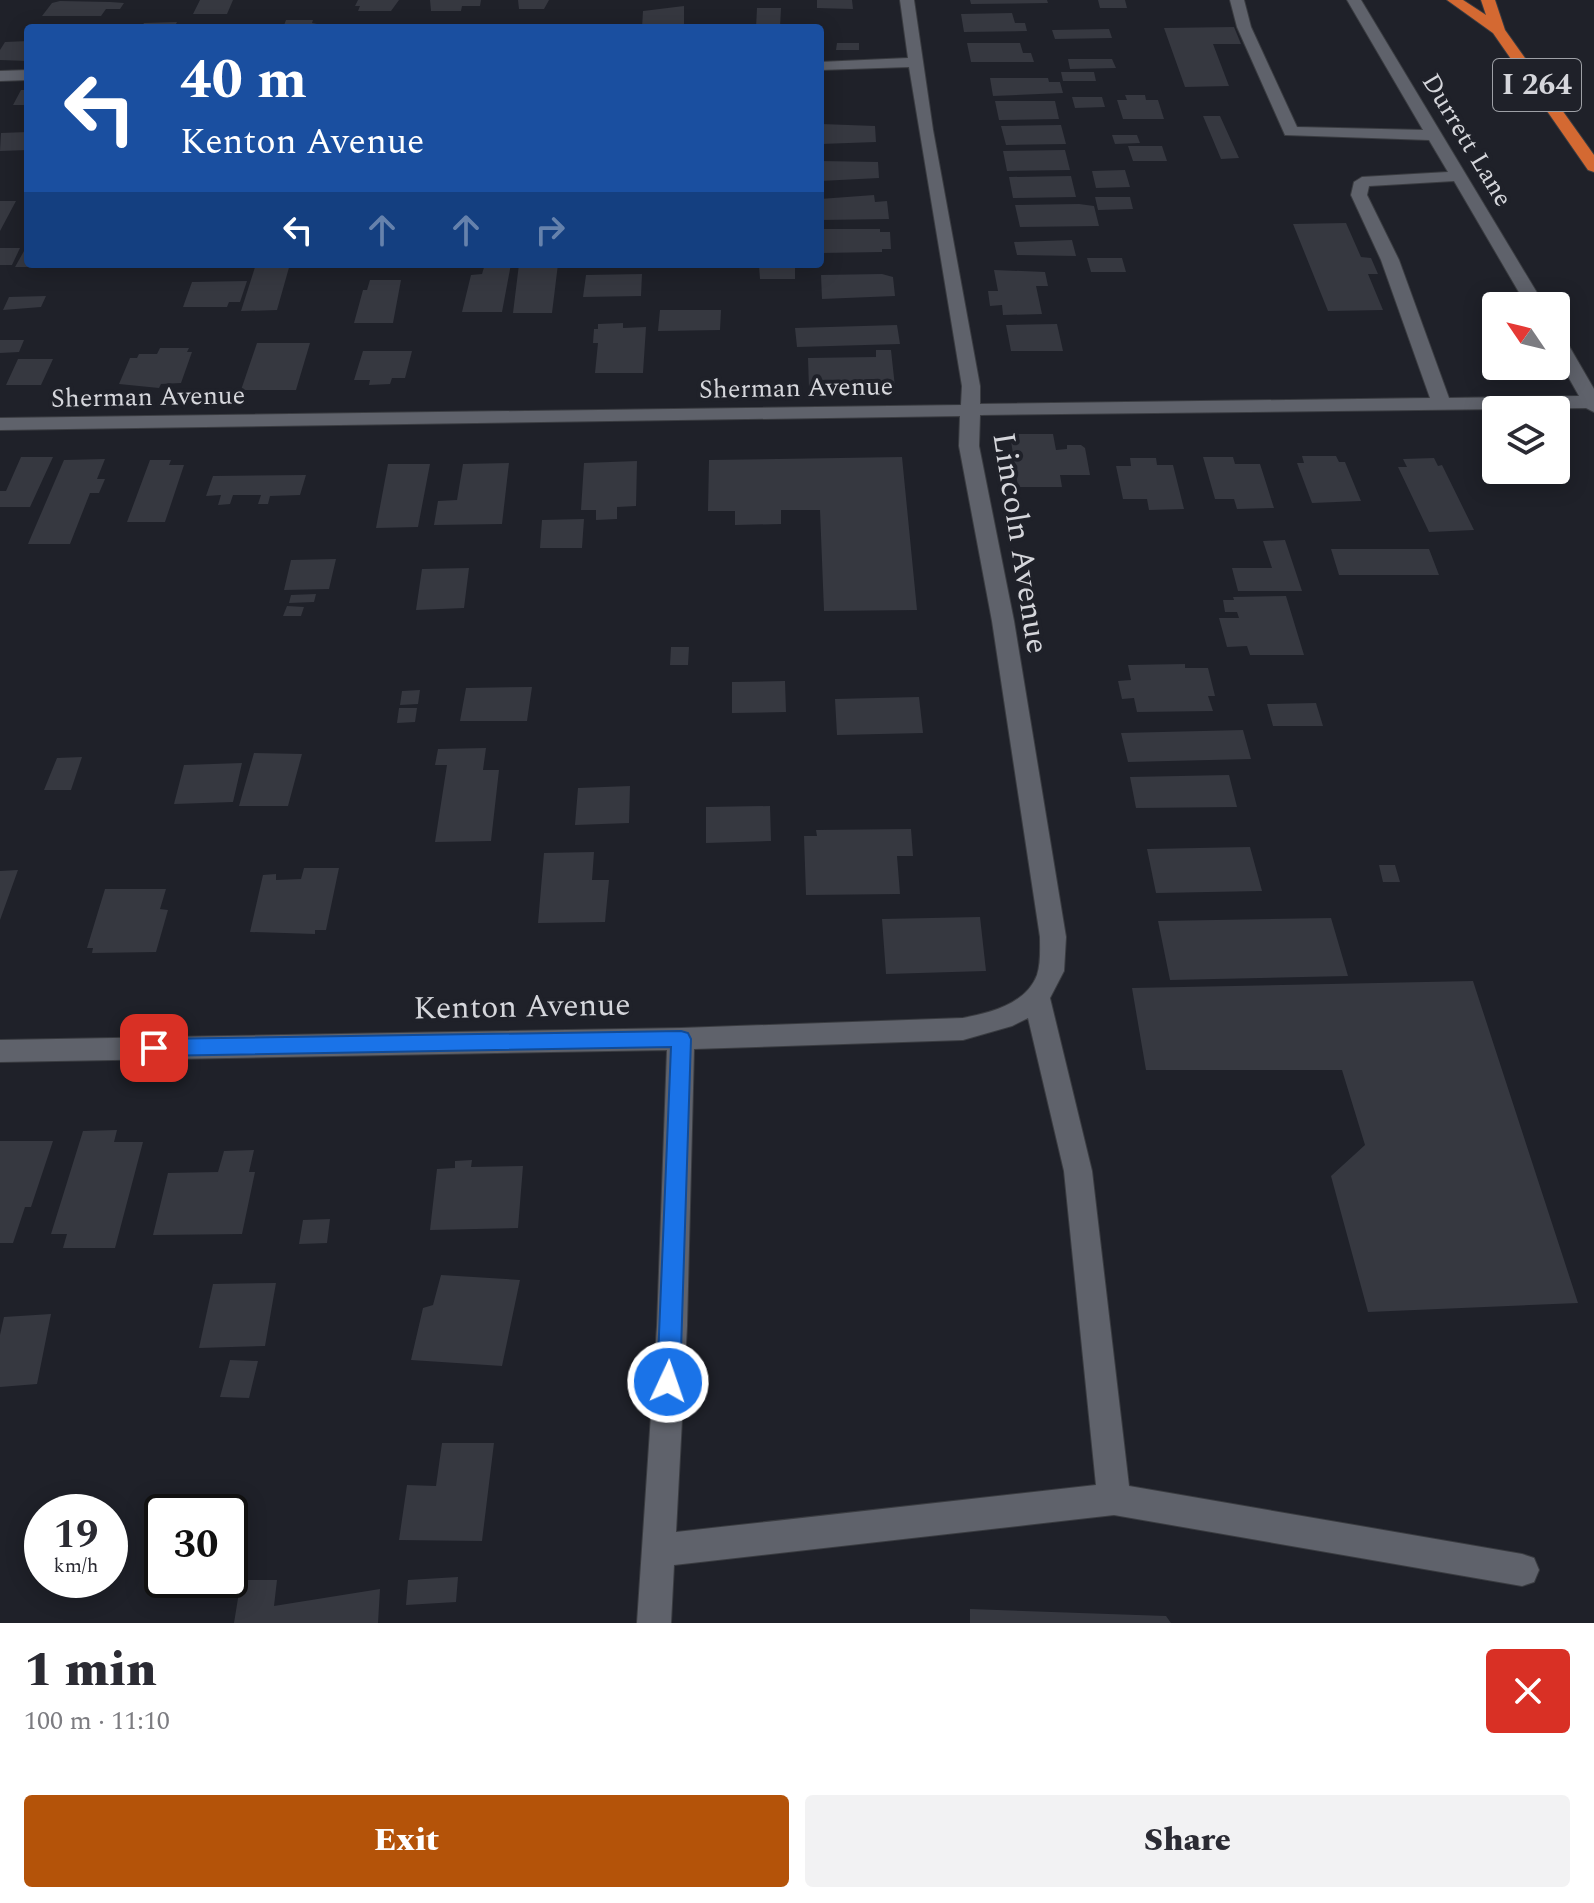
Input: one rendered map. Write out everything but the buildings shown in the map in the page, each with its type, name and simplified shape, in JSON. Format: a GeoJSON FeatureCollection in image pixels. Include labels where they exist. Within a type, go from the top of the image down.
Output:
{"type":"FeatureCollection","features":[{"type":"Feature","properties":{"kind":"highway"},"geometry":{"type":"LineString","coordinates":[[1454,0],[1498,30]]}},
{"type":"Feature","properties":{"kind":"highway","name":"I 264"},"geometry":{"type":"LineString","coordinates":[[1488,0],[1498,30],[1594,167]]}},
{"type":"Feature","properties":{"kind":"street","name":"Lincoln Avenue"},"geometry":{"type":"LineString","coordinates":[[907,0],[971,386],[969,446],[1003,621],[1053,937],[1051,973],[1037,998]]}},
{"type":"Feature","properties":{"kind":"street"},"geometry":{"type":"LineString","coordinates":[[1237,0],[1244,27],[1291,132],[1434,135]]}},
{"type":"Feature","properties":{"kind":"street","name":"Durrett Lane"},"geometry":{"type":"LineString","coordinates":[[1354,0],[1528,292]]}},
{"type":"Feature","properties":{"kind":"street"},"geometry":{"type":"LineString","coordinates":[[824,66],[915,62]]}},
{"type":"Feature","properties":{"kind":"street"},"geometry":{"type":"LineString","coordinates":[[0,76],[24,75]]}},
{"type":"Feature","properties":{"kind":"street"},"geometry":{"type":"LineString","coordinates":[[1442,404],[1390,260],[1359,195],[1362,182],[1458,176]]}},
{"type":"Feature","properties":{"kind":"street"},"geometry":{"type":"LineString","coordinates":[[1570,364],[1593,404]]}},
{"type":"Feature","properties":{"kind":"street","name":"Sherman Avenue"},"geometry":{"type":"LineString","coordinates":[[0,424],[924,413],[970,409],[1593,404]]}},
{"type":"Feature","properties":{"kind":"street"},"geometry":{"type":"LineString","coordinates":[[1037,998],[1078,1171],[1114,1499]]}},
{"type":"Feature","properties":{"kind":"street","name":"Kenton Avenue"},"geometry":{"type":"LineString","coordinates":[[0,1051],[681,1039],[963,1029],[997,1022],[1037,998]]}},
{"type":"Feature","properties":{"kind":"street"},"geometry":{"type":"LineString","coordinates":[[654,1623],[672,1326],[681,1039]]}},
{"type":"Feature","properties":{"kind":"street"},"geometry":{"type":"LineString","coordinates":[[659,1550],[1114,1499],[1522,1570]]}},
{"type":"Feature","properties":{"kind":"route"},"geometry":{"type":"LineString","coordinates":[[154,1048],[522,1039],[681,1039],[668,1382]]}}]}
